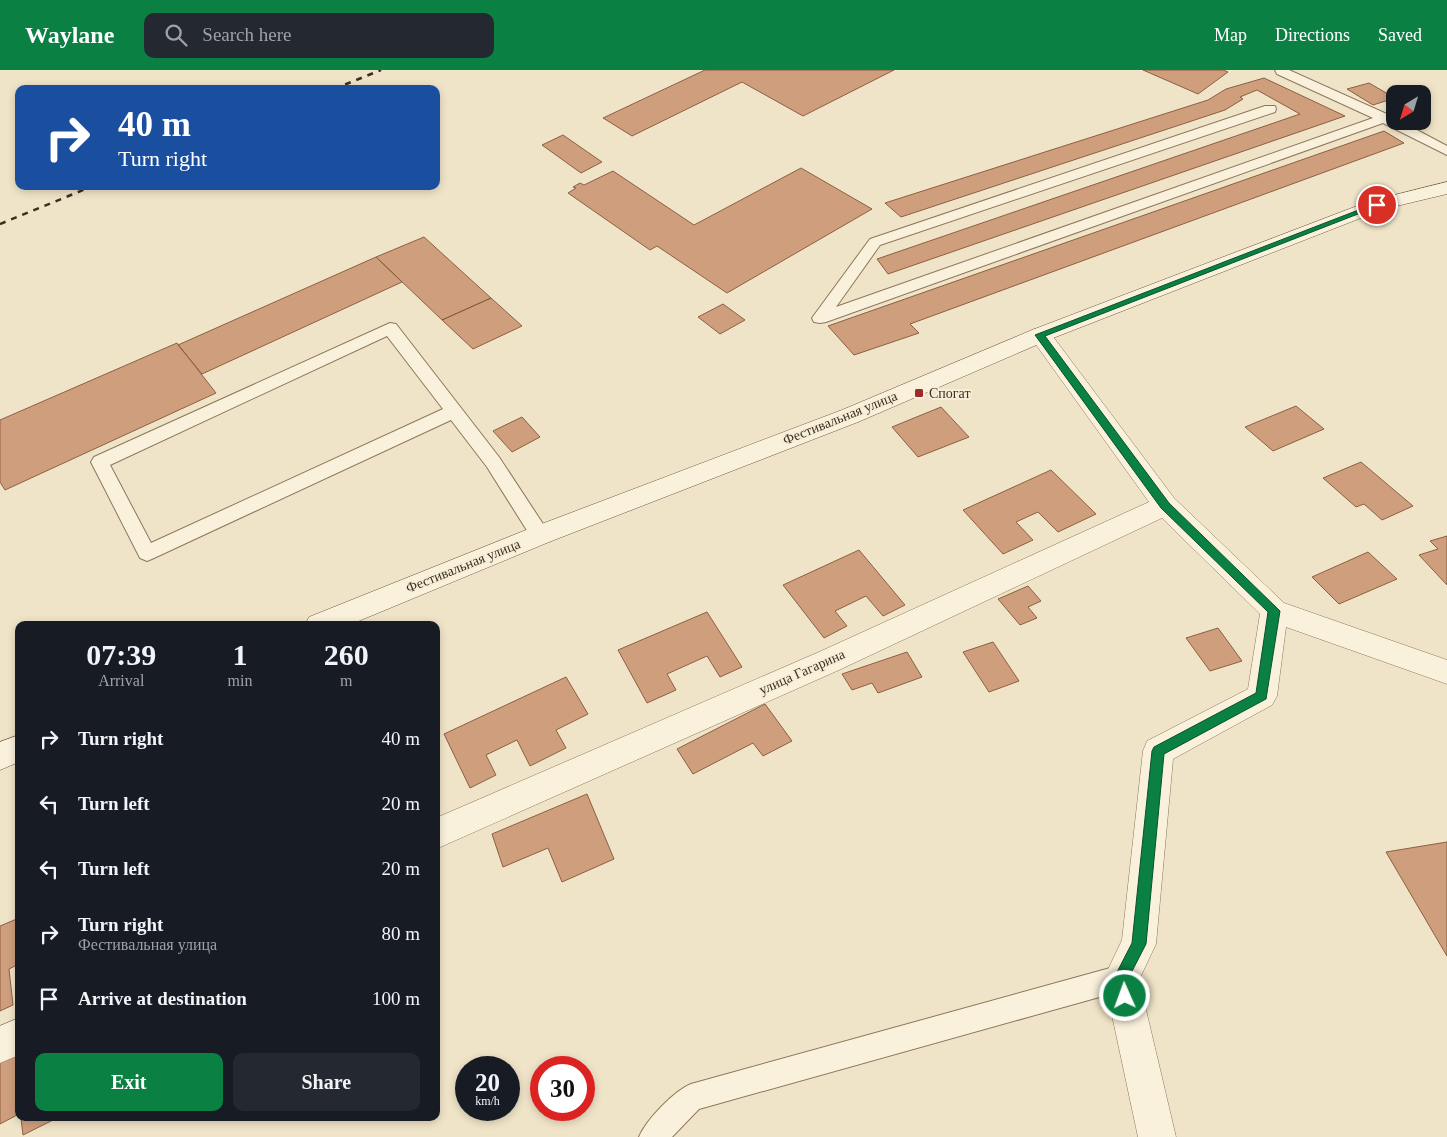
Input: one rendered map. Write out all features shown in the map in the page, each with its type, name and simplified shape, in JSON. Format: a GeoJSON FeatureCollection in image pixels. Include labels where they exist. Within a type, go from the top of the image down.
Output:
{"type":"FeatureCollection","features":[{"type":"Feature","properties":{"kind":"street","name":"Фестивальная улица"},"geometry":{"type":"LineString","coordinates":[[329,621],[540,535],[850,416],[1040,335],[1377,205],[1447,188]]}},
{"type":"Feature","properties":{"kind":"street"},"geometry":{"type":"LineString","coordinates":[[1040,335],[1165,505],[1274,611],[1447,672]]}},
{"type":"Feature","properties":{"kind":"street","name":"улица Гагарина"},"geometry":{"type":"LineString","coordinates":[[440,832],[820,665],[1165,505]]}},
{"type":"Feature","properties":{"kind":"street"},"geometry":{"type":"LineString","coordinates":[[1157,1137],[1121,978],[1139,944],[1158,751],[1262,696],[1274,611]]}},
{"type":"Feature","properties":{"kind":"street"},"geometry":{"type":"LineString","coordinates":[[0,756],[15,750]]}},
{"type":"Feature","properties":{"kind":"street"},"geometry":{"type":"LineString","coordinates":[[0,1045],[15,1038]]}},
{"type":"Feature","properties":{"kind":"lane"},"geometry":{"type":"LineString","coordinates":[[1283,70],[1281,71],[1384,118],[1447,151]]}},
{"type":"Feature","properties":{"kind":"lane"},"geometry":{"type":"LineString","coordinates":[[1270,109],[875,242],[820,318],[1384,118]]}},
{"type":"Feature","properties":{"kind":"lane"},"geometry":{"type":"LineString","coordinates":[[454,411],[148,553],[100,462],[390,328],[454,411],[493,462],[540,535]]}},
{"type":"Feature","properties":{"kind":"lane"},"geometry":{"type":"LineString","coordinates":[[653,1137],[691,1098],[1121,978]]}},
{"type":"Feature","properties":{"kind":"building"},"geometry":{"type":"Polygon","coordinates":[[[705,70],[894,70],[803,116],[742,82],[632,136],[603,118],[705,70]]]}},
{"type":"Feature","properties":{"kind":"building"},"geometry":{"type":"Polygon","coordinates":[[[1143,70],[1223,70],[1228,72],[1198,94],[1143,70]]]}},
{"type":"Feature","properties":{"kind":"building"},"geometry":{"type":"Polygon","coordinates":[[[1264,78],[1345,116],[888,274],[877,259],[1300,114],[1257,90],[1240,97],[1243,99],[1225,110],[901,217],[885,203],[1208,100],[1226,89],[1264,78]]]}},
{"type":"Feature","properties":{"kind":"building"},"geometry":{"type":"Polygon","coordinates":[[[1369,83],[1386,93],[1386,101],[1373,105],[1347,89],[1369,83]]]}},
{"type":"Feature","properties":{"kind":"building"},"geometry":{"type":"Polygon","coordinates":[[[1384,131],[1404,143],[910,324],[919,333],[854,355],[828,326],[1384,131]]]}},
{"type":"Feature","properties":{"kind":"building"},"geometry":{"type":"Polygon","coordinates":[[[563,135],[602,162],[581,173],[542,145],[563,135]]]}},
{"type":"Feature","properties":{"kind":"building"},"geometry":{"type":"Polygon","coordinates":[[[801,168],[872,209],[727,293],[657,246],[650,250],[568,193],[580,183],[584,185],[613,171],[694,225],[801,168]]]}},
{"type":"Feature","properties":{"kind":"building"},"geometry":{"type":"Polygon","coordinates":[[[424,237],[491,298],[442,320],[376,257],[424,237]]]}},
{"type":"Feature","properties":{"kind":"building"},"geometry":{"type":"Polygon","coordinates":[[[376,257],[402,282],[202,374],[178,345],[376,257]]]}},
{"type":"Feature","properties":{"kind":"building"},"geometry":{"type":"Polygon","coordinates":[[[491,298],[522,326],[473,349],[442,320],[491,298]]]}},
{"type":"Feature","properties":{"kind":"building"},"geometry":{"type":"Polygon","coordinates":[[[723,304],[745,320],[720,334],[698,317],[723,304]]]}},
{"type":"Feature","properties":{"kind":"building"},"geometry":{"type":"Polygon","coordinates":[[[177,343],[216,393],[5,490],[0,482],[0,420],[177,343]]]}},
{"type":"Feature","properties":{"kind":"building"},"geometry":{"type":"Polygon","coordinates":[[[1296,406],[1324,429],[1273,451],[1245,427],[1296,406]]]}},
{"type":"Feature","properties":{"kind":"building"},"geometry":{"type":"Polygon","coordinates":[[[941,407],[969,437],[918,457],[892,427],[941,407]]]}},
{"type":"Feature","properties":{"kind":"building"},"geometry":{"type":"Polygon","coordinates":[[[522,417],[540,437],[512,452],[493,431],[522,417]]]}},
{"type":"Feature","properties":{"kind":"building"},"geometry":{"type":"Polygon","coordinates":[[[1361,462],[1413,506],[1382,520],[1364,504],[1356,507],[1323,478],[1361,462]]]}},
{"type":"Feature","properties":{"kind":"building"},"geometry":{"type":"Polygon","coordinates":[[[1051,470],[1096,514],[1058,532],[1038,512],[1016,522],[1033,540],[1003,554],[963,510],[1051,470]]]}},
{"type":"Feature","properties":{"kind":"building"},"geometry":{"type":"Polygon","coordinates":[[[1447,536],[1447,585],[1419,555],[1438,549],[1430,541],[1447,536]]]}},
{"type":"Feature","properties":{"kind":"building"},"geometry":{"type":"Polygon","coordinates":[[[859,550],[905,605],[883,616],[866,596],[835,611],[847,626],[824,638],[783,585],[859,550]]]}},
{"type":"Feature","properties":{"kind":"building"},"geometry":{"type":"Polygon","coordinates":[[[1368,552],[1397,579],[1339,604],[1312,577],[1368,552]]]}},
{"type":"Feature","properties":{"kind":"building"},"geometry":{"type":"Polygon","coordinates":[[[1028,586],[1041,601],[1028,607],[1037,618],[1020,625],[998,599],[1028,586]]]}},
{"type":"Feature","properties":{"kind":"building"},"geometry":{"type":"Polygon","coordinates":[[[707,612],[742,667],[720,677],[707,656],[667,674],[676,690],[647,703],[618,650],[707,612]]]}},
{"type":"Feature","properties":{"kind":"building"},"geometry":{"type":"Polygon","coordinates":[[[1218,628],[1242,661],[1210,671],[1186,638],[1218,628]]]}},
{"type":"Feature","properties":{"kind":"building"},"geometry":{"type":"Polygon","coordinates":[[[993,642],[1019,681],[989,692],[963,652],[993,642]]]}},
{"type":"Feature","properties":{"kind":"building"},"geometry":{"type":"Polygon","coordinates":[[[907,652],[922,677],[878,693],[872,683],[852,690],[842,674],[907,652]]]}},
{"type":"Feature","properties":{"kind":"building"},"geometry":{"type":"Polygon","coordinates":[[[566,677],[588,714],[556,730],[566,748],[530,766],[517,740],[486,755],[496,775],[470,788],[444,734],[566,677]]]}},
{"type":"Feature","properties":{"kind":"building"},"geometry":{"type":"Polygon","coordinates":[[[765,704],[792,741],[763,756],[753,743],[693,774],[677,749],[765,704]]]}},
{"type":"Feature","properties":{"kind":"building"},"geometry":{"type":"Polygon","coordinates":[[[587,794],[614,859],[562,882],[548,848],[503,867],[492,834],[587,794]]]}},
{"type":"Feature","properties":{"kind":"building"},"geometry":{"type":"Polygon","coordinates":[[[1447,842],[1447,956],[1386,852],[1447,842]]]}},
{"type":"Feature","properties":{"kind":"building"},"geometry":{"type":"Polygon","coordinates":[[[15,920],[15,966],[9,969],[13,1005],[0,1011],[0,926],[15,920]]]}},
{"type":"Feature","properties":{"kind":"building"},"geometry":{"type":"Polygon","coordinates":[[[15,1055],[15,1116],[0,1124],[0,1062],[15,1055]]]}},
{"type":"Feature","properties":{"kind":"building"},"geometry":{"type":"Polygon","coordinates":[[[21,1121],[51,1121],[23,1135],[21,1121]]]}},
{"type":"Feature","properties":{"kind":"railway"},"geometry":{"type":"LineString","coordinates":[[344,85],[381,70]]}},
{"type":"Feature","properties":{"kind":"railway"},"geometry":{"type":"LineString","coordinates":[[0,224],[83,190]]}},
{"type":"Feature","properties":{"kind":"place","name":"Спогат"},"geometry":{"type":"Point","coordinates":[919,393]}},
{"type":"Feature","properties":{"kind":"route"},"geometry":{"type":"LineString","coordinates":[[1125,996],[1121,978],[1139,944],[1158,751],[1262,696],[1274,611],[1165,505],[1040,335],[1377,205]]}}]}
